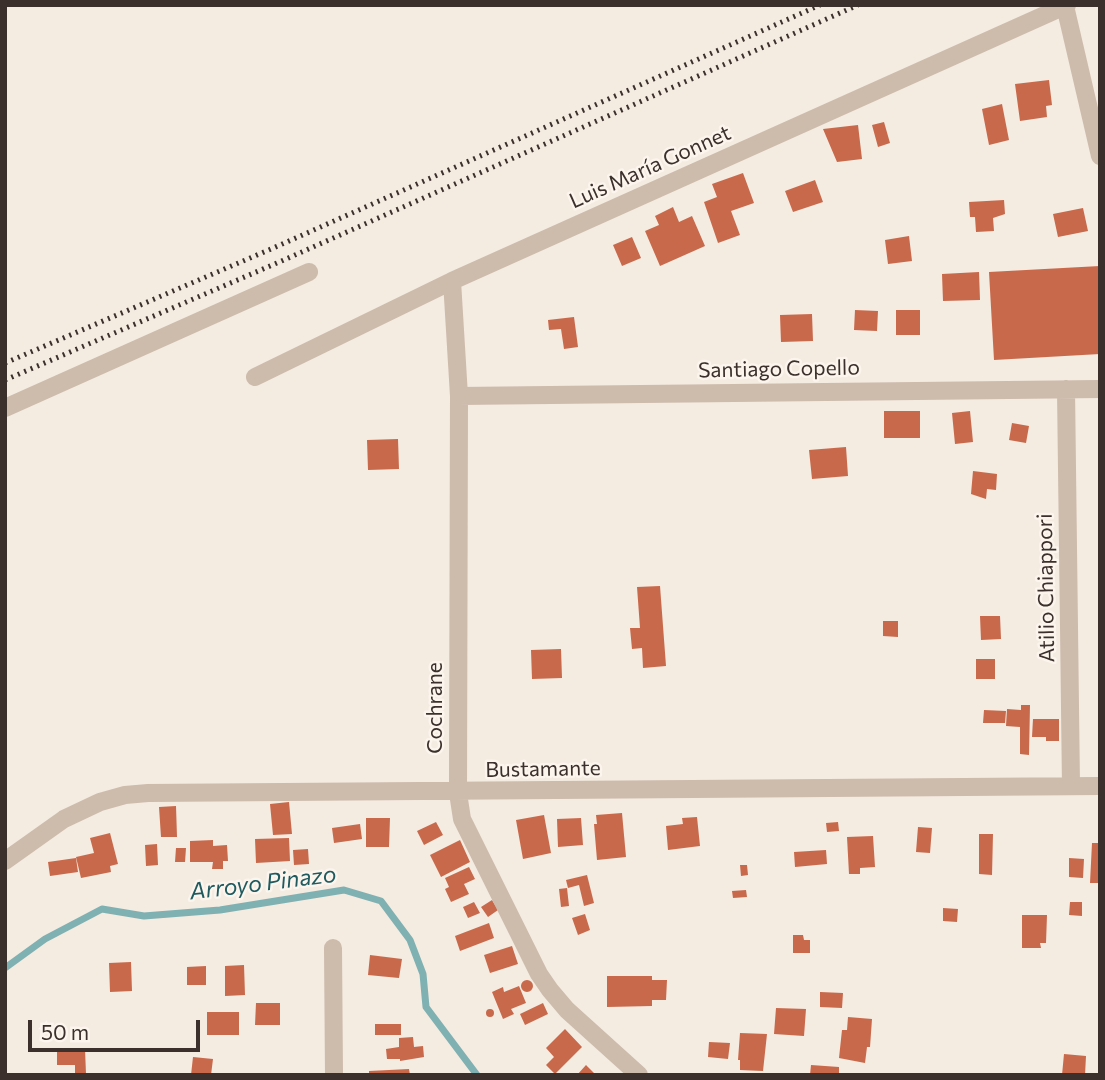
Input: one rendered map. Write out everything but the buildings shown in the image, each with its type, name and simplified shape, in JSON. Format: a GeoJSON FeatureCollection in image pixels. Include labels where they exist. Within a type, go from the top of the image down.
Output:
{"type":"FeatureCollection","features":[{"type":"Feature","properties":{"kind":"street"},"geometry":{"type":"LineString","coordinates":[[1066,6],[1100,156]]}},
{"type":"Feature","properties":{"kind":"street","name":"Luis María Gonnet"},"geometry":{"type":"LineString","coordinates":[[255,377],[452,281],[1066,6]]}},
{"type":"Feature","properties":{"kind":"street"},"geometry":{"type":"LineString","coordinates":[[5,408],[309,272]]}},
{"type":"Feature","properties":{"kind":"street","name":"Cochrane"},"geometry":{"type":"LineString","coordinates":[[452,281],[459,396],[458,793],[462,819],[540,974],[566,1010],[639,1075]]}},
{"type":"Feature","properties":{"kind":"street","name":"Atilio Chiappori"},"geometry":{"type":"LineString","coordinates":[[1066,389],[1071,786]]}},
{"type":"Feature","properties":{"kind":"street","name":"Santiago Copello"},"geometry":{"type":"LineString","coordinates":[[459,396],[1100,389]]}},
{"type":"Feature","properties":{"kind":"street","name":"Bustamante"},"geometry":{"type":"LineString","coordinates":[[5,861],[64,819],[100,802],[148,793],[458,793],[1100,786]]}},
{"type":"Feature","properties":{"kind":"street"},"geometry":{"type":"LineString","coordinates":[[333,948],[334,1075]]}},
{"type":"Feature","properties":{"kind":"waterway","name":"Arroyo Pinazo"},"geometry":{"type":"LineString","coordinates":[[5,968],[45,939],[102,909],[144,916],[220,910],[344,890],[381,901],[410,940],[423,974],[426,1007],[477,1075]]}},
{"type":"Feature","properties":{"kind":"railway"},"geometry":{"type":"LineString","coordinates":[[5,363],[271,249],[820,5]]}},
{"type":"Feature","properties":{"kind":"railway"},"geometry":{"type":"LineString","coordinates":[[5,380],[277,263],[858,5]]}}]}
